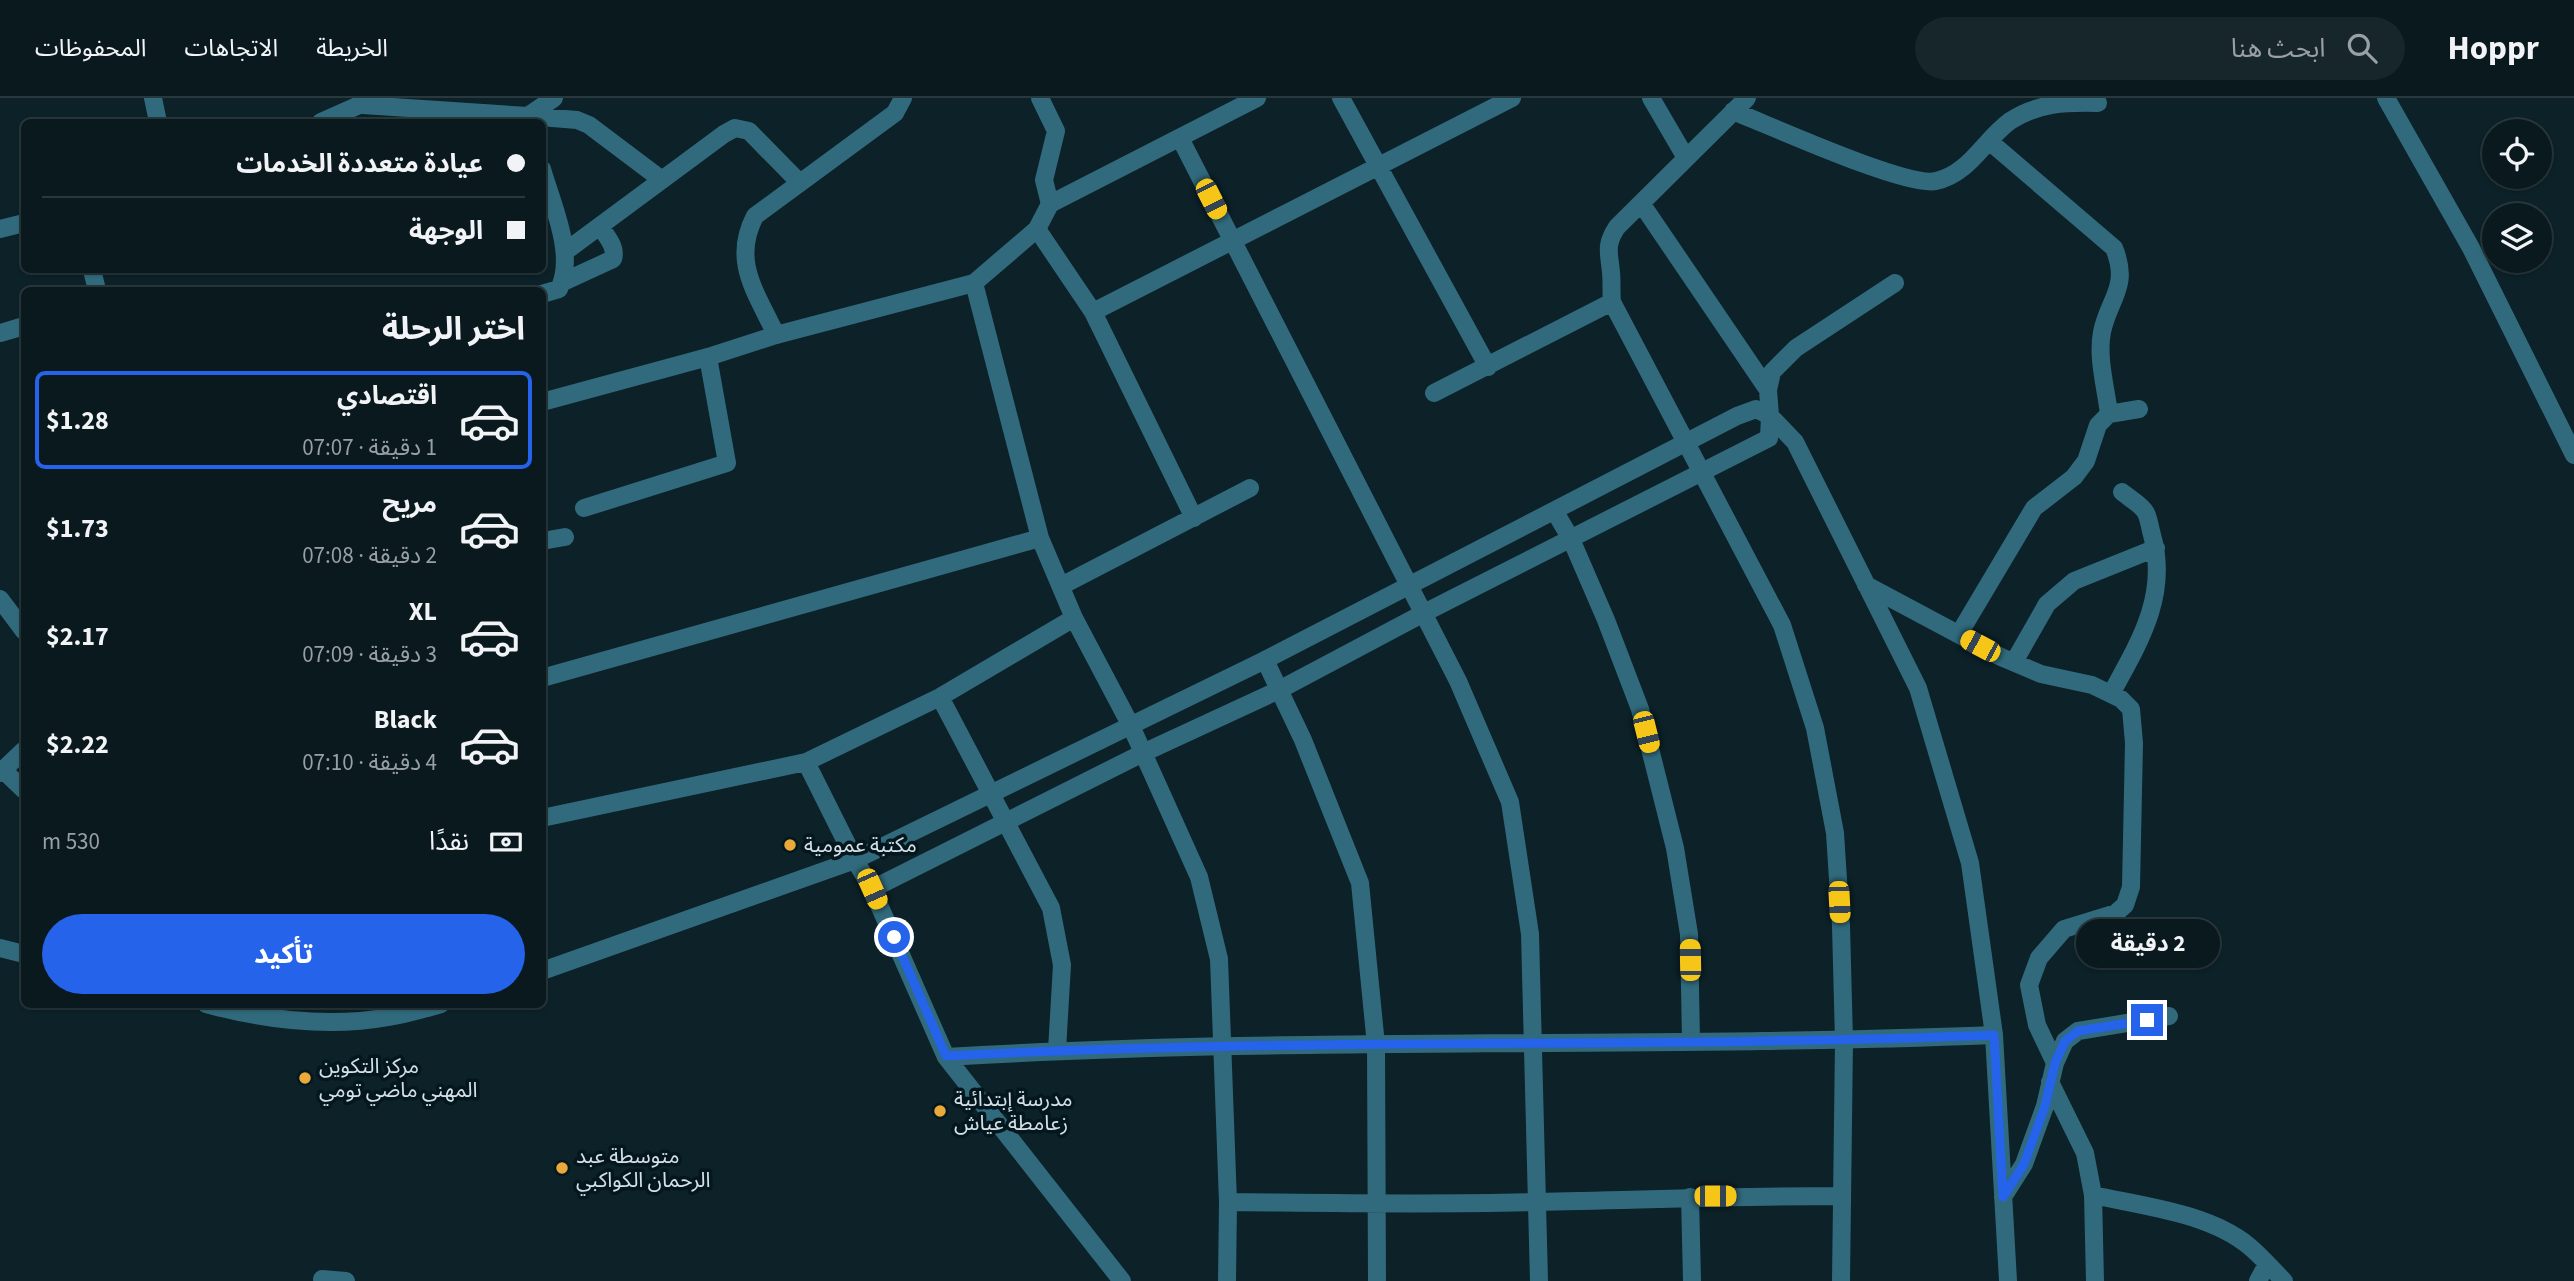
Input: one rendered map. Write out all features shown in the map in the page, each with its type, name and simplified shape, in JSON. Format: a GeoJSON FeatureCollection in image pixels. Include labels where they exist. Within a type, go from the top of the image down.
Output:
{"type":"FeatureCollection","features":[{"type":"Feature","properties":{"kind":"street"},"geometry":{"type":"LineString","coordinates":[[153,98],[157,119]]}},
{"type":"Feature","properties":{"kind":"street"},"geometry":{"type":"LineString","coordinates":[[328,119],[369,101],[529,119],[554,98]]}},
{"type":"Feature","properties":{"kind":"street"},"geometry":{"type":"LineString","coordinates":[[776,335],[745,268],[743,249],[746,232],[755,216],[895,113],[903,98]]}},
{"type":"Feature","properties":{"kind":"street"},"geometry":{"type":"LineString","coordinates":[[1040,98],[1056,131],[1044,180],[1050,204]]}},
{"type":"Feature","properties":{"kind":"street"},"geometry":{"type":"LineString","coordinates":[[1341,98],[1488,367]]}},
{"type":"Feature","properties":{"kind":"street"},"geometry":{"type":"LineString","coordinates":[[1093,312],[1513,98]]}},
{"type":"Feature","properties":{"kind":"street"},"geometry":{"type":"LineString","coordinates":[[1651,98],[1686,158]]}},
{"type":"Feature","properties":{"kind":"street"},"geometry":{"type":"LineString","coordinates":[[1746,98],[1611,236],[1607,258],[1611,270],[1612,302],[1782,625],[1815,728],[1835,833],[1844,1041],[1841,1281]]}},
{"type":"Feature","properties":{"kind":"street"},"geometry":{"type":"LineString","coordinates":[[2386,98],[2471,248],[2574,455]]}},
{"type":"Feature","properties":{"kind":"street"},"geometry":{"type":"LineString","coordinates":[[546,400],[974,283],[1037,229],[1050,204],[1180,138],[1246,100]]}},
{"type":"Feature","properties":{"kind":"street"},"geometry":{"type":"LineString","coordinates":[[1734,111],[1892,175],[1933,182],[1956,174],[2010,122],[2038,107],[2098,103]]}},
{"type":"Feature","properties":{"kind":"street"},"geometry":{"type":"LineString","coordinates":[[546,119],[577,120],[589,125],[662,180]]}},
{"type":"Feature","properties":{"kind":"street"},"geometry":{"type":"LineString","coordinates":[[566,251],[735,128],[749,131],[800,183]]}},
{"type":"Feature","properties":{"kind":"street"},"geometry":{"type":"LineString","coordinates":[[1180,138],[1458,681],[1510,802],[1530,934],[1539,1281]]}},
{"type":"Feature","properties":{"kind":"street"},"geometry":{"type":"LineString","coordinates":[[1989,141],[2114,248],[2119,260],[2120,285],[2102,330],[2101,352],[2109,414]]}},
{"type":"Feature","properties":{"kind":"street"},"geometry":{"type":"LineString","coordinates":[[546,183],[566,251],[563,282],[559,289],[546,293]]}},
{"type":"Feature","properties":{"kind":"street"},"geometry":{"type":"LineString","coordinates":[[1641,203],[1768,390]]}},
{"type":"Feature","properties":{"kind":"street"},"geometry":{"type":"LineString","coordinates":[[0,229],[21,224]]}},
{"type":"Feature","properties":{"kind":"street"},"geometry":{"type":"LineString","coordinates":[[563,282],[613,259],[615,254],[612,245],[600,226]]}},
{"type":"Feature","properties":{"kind":"street"},"geometry":{"type":"LineString","coordinates":[[1037,229],[1093,312],[1194,518]]}},
{"type":"Feature","properties":{"kind":"street"},"geometry":{"type":"LineString","coordinates":[[974,283],[1040,538],[1074,618],[1131,726],[1199,877],[1219,959],[1228,1202],[1227,1281]]}},
{"type":"Feature","properties":{"kind":"street"},"geometry":{"type":"LineString","coordinates":[[872,889],[1143,753],[1279,690],[1424,613],[1769,438],[1768,390],[1772,372],[1796,348],[1895,283]]}},
{"type":"Feature","properties":{"kind":"street"},"geometry":{"type":"LineString","coordinates":[[1434,393],[1612,302]]}},
{"type":"Feature","properties":{"kind":"street"},"geometry":{"type":"LineString","coordinates":[[0,333],[21,327]]}},
{"type":"Feature","properties":{"kind":"street"},"geometry":{"type":"LineString","coordinates":[[584,508],[727,463],[708,357]]}},
{"type":"Feature","properties":{"kind":"street"},"geometry":{"type":"LineString","coordinates":[[546,970],[855,860],[1265,660],[1408,584],[1555,512],[1686,441],[1756,409],[1770,416],[1795,442],[1917,688],[1970,863],[1994,1035],[2008,1281]]}},
{"type":"Feature","properties":{"kind":"street"},"geometry":{"type":"LineString","coordinates":[[1959,634],[2034,508],[2074,477],[2086,461],[2098,425],[2109,414],[2138,409]]}},
{"type":"Feature","properties":{"kind":"street"},"geometry":{"type":"LineString","coordinates":[[1061,586],[1250,488]]}},
{"type":"Feature","properties":{"kind":"street"},"geometry":{"type":"LineString","coordinates":[[2111,694],[2141,638],[2154,605],[2156,548],[2146,513],[2122,492]]}},
{"type":"Feature","properties":{"kind":"street"},"geometry":{"type":"LineString","coordinates":[[1555,512],[1571,539],[1640,709],[1675,848],[1689,933],[1691,1041]]}},
{"type":"Feature","properties":{"kind":"street"},"geometry":{"type":"LineString","coordinates":[[546,540],[565,537]]}},
{"type":"Feature","properties":{"kind":"street"},"geometry":{"type":"LineString","coordinates":[[546,677],[1040,538]]}},
{"type":"Feature","properties":{"kind":"street"},"geometry":{"type":"LineString","coordinates":[[2014,662],[2047,604],[2074,582],[2156,548]]}},
{"type":"Feature","properties":{"kind":"street"},"geometry":{"type":"LineString","coordinates":[[1866,586],[2014,662],[2041,674],[2092,685],[2121,699],[2131,709],[2134,743],[2131,887],[2124,905],[2116,913],[2064,929],[2039,958],[2029,985],[2037,1025],[2055,1063]]}},
{"type":"Feature","properties":{"kind":"street"},"geometry":{"type":"LineString","coordinates":[[0,599],[21,627]]}},
{"type":"Feature","properties":{"kind":"street"},"geometry":{"type":"LineString","coordinates":[[546,817],[806,762],[940,697],[1074,618]]}},
{"type":"Feature","properties":{"kind":"street"},"geometry":{"type":"LineString","coordinates":[[1265,660],[1303,740],[1360,883],[1376,1045],[1377,1281]]}},
{"type":"Feature","properties":{"kind":"street"},"geometry":{"type":"LineString","coordinates":[[940,697],[1051,908],[1062,964],[1057,1050]]}},
{"type":"Feature","properties":{"kind":"street"},"geometry":{"type":"LineString","coordinates":[[21,753],[1,772],[21,788]]}},
{"type":"Feature","properties":{"kind":"street"},"geometry":{"type":"LineString","coordinates":[[806,762],[872,889],[946,1056],[1122,1281]]}},
{"type":"Feature","properties":{"kind":"street"},"geometry":{"type":"LineString","coordinates":[[0,948],[21,953]]}},
{"type":"Feature","properties":{"kind":"street"},"geometry":{"type":"LineString","coordinates":[[221,1008],[246,1015],[309,1023],[412,1008]]}},
{"type":"Feature","properties":{"kind":"street"},"geometry":{"type":"LineString","coordinates":[[2003,1197],[2024,1164],[2045,1106],[2055,1063],[2065,1041],[2078,1031],[2169,1016]]}},
{"type":"Feature","properties":{"kind":"street"},"geometry":{"type":"LineString","coordinates":[[946,1056],[1222,1046],[1844,1041],[1994,1035]]}},
{"type":"Feature","properties":{"kind":"street"},"geometry":{"type":"LineString","coordinates":[[2050,1082],[2085,1153],[2093,1195],[2095,1281]]}},
{"type":"Feature","properties":{"kind":"street"},"geometry":{"type":"LineString","coordinates":[[2093,1195],[2182,1215],[2220,1229],[2249,1246],[2284,1281]]}},
{"type":"Feature","properties":{"kind":"street"},"geometry":{"type":"LineString","coordinates":[[1228,1202],[1378,1204],[1841,1196]]}},
{"type":"Feature","properties":{"kind":"street"},"geometry":{"type":"LineString","coordinates":[[1689,1197],[1692,1281]]}},
{"type":"Feature","properties":{"kind":"street"},"geometry":{"type":"LineString","coordinates":[[2258,1281],[2267,1264]]}},
{"type":"Feature","properties":{"kind":"street"},"geometry":{"type":"LineString","coordinates":[[322,1279],[346,1281]]}},
{"type":"Feature","properties":{"kind":"place","name":"مكتبة عمومية"},"geometry":{"type":"Point","coordinates":[790,845]}},
{"type":"Feature","properties":{"kind":"place","name":"مركز التكوين المهني ماضي تومي"},"geometry":{"type":"Point","coordinates":[305,1078]}},
{"type":"Feature","properties":{"kind":"place","name":"مدرسة إبتدائية زعامطة عياش"},"geometry":{"type":"Point","coordinates":[940,1111]}},
{"type":"Feature","properties":{"kind":"place","name":"متوسطة عبد الرحمان الكواكبي"},"geometry":{"type":"Point","coordinates":[562,1168]}},
{"type":"Feature","properties":{"kind":"route"},"geometry":{"type":"LineString","coordinates":[[894,937],[946,1056],[1222,1046],[1844,1041],[1994,1035],[2003,1197],[2024,1164],[2045,1106],[2055,1063],[2065,1041],[2078,1031],[2147,1020]]}}]}
